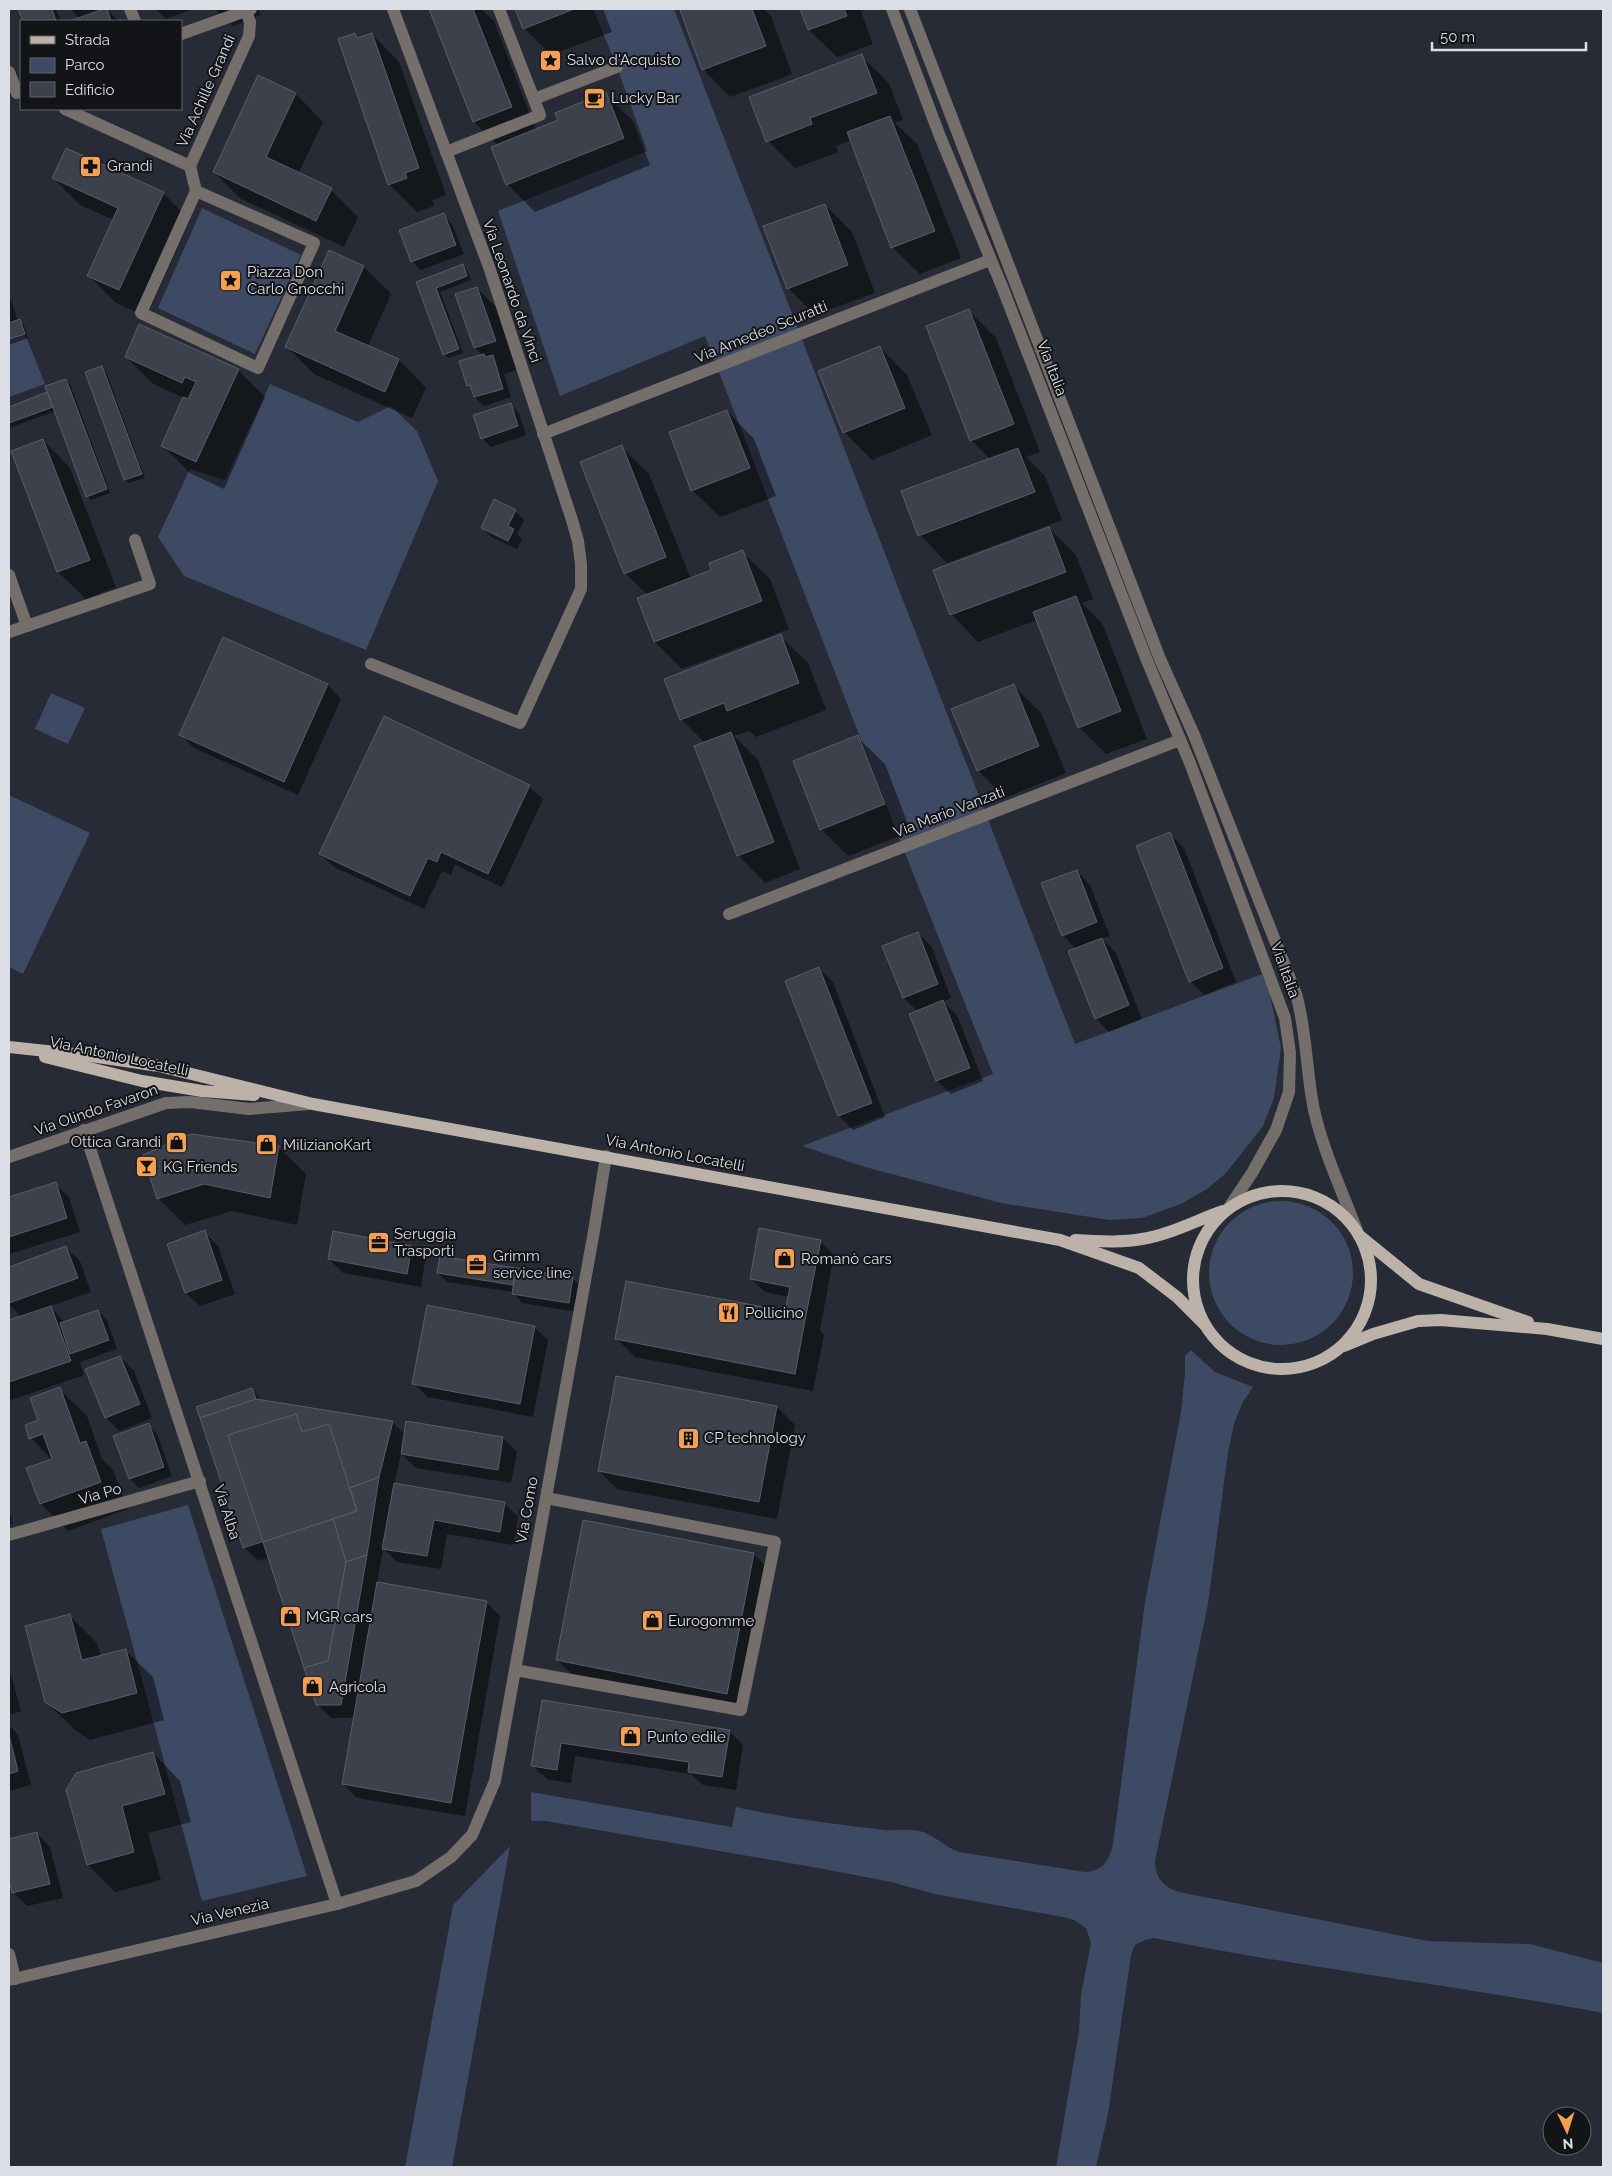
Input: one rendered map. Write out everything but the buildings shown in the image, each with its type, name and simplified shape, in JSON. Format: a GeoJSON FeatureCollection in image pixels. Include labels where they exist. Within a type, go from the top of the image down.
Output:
{"type":"FeatureCollection","features":[{"type":"Feature","properties":{"kind":"main road","name":"Via Antonio Locatelli"},"geometry":{"type":"LineString","coordinates":[[9,1047],[84,1055],[158,1066],[223,1080],[284,1098],[313,1104],[1060,1240],[1118,1242],[1144,1239],[1228,1209]]}},
{"type":"Feature","properties":{"kind":"main road","name":"Via Antonio Locatelli"},"geometry":{"type":"LineString","coordinates":[[9,1047],[142,1081],[202,1091],[284,1098]]}},
{"type":"Feature","properties":{"kind":"main road"},"geometry":{"type":"LineString","coordinates":[[1337,1349],[1360,1322],[1370,1294],[1369,1262],[1359,1236],[1349,1222],[1336,1209],[1319,1199],[1302,1193],[1283,1191],[1264,1193],[1249,1197],[1228,1209],[1215,1221],[1198,1249],[1194,1264],[1193,1282],[1195,1299],[1205,1325],[1214,1338],[1228,1351],[1247,1361],[1263,1366],[1280,1368],[1299,1367],[1322,1359],[1337,1349],[1373,1334],[1418,1321],[1458,1321],[1547,1329],[1603,1339]]}},
{"type":"Feature","properties":{"kind":"main road"},"geometry":{"type":"LineString","coordinates":[[1359,1236],[1419,1284],[1547,1329]]}},
{"type":"Feature","properties":{"kind":"main road","name":"Via Antonio Locatelli"},"geometry":{"type":"LineString","coordinates":[[1060,1240],[1139,1268],[1171,1292],[1205,1325]]}},
{"type":"Feature","properties":{"kind":"street","name":"Via Leonardo da Vinci"},"geometry":{"type":"LineString","coordinates":[[371,664],[520,723],[580,590],[581,564],[578,541],[489,267],[393,9]]}},
{"type":"Feature","properties":{"kind":"street"},"geometry":{"type":"LineString","coordinates":[[446,152],[540,115],[499,9]]}},
{"type":"Feature","properties":{"kind":"street","name":"Via Italia"},"geometry":{"type":"LineString","coordinates":[[892,9],[939,134],[1003,289],[1180,740],[1285,1018],[1290,1054],[1289,1092],[1276,1130],[1252,1173],[1228,1209]]}},
{"type":"Feature","properties":{"kind":"street","name":"Via Italia"},"geometry":{"type":"LineString","coordinates":[[910,9],[1160,658],[1194,735],[1296,994],[1302,1014],[1316,1118],[1328,1157],[1359,1236]]}},
{"type":"Feature","properties":{"kind":"street","name":"Via Achille Grandi"},"geometry":{"type":"LineString","coordinates":[[67,110],[190,166],[249,36],[250,22],[248,10],[182,34]]}},
{"type":"Feature","properties":{"kind":"street"},"geometry":{"type":"LineString","coordinates":[[534,99],[617,67]]}},
{"type":"Feature","properties":{"kind":"street"},"geometry":{"type":"LineString","coordinates":[[9,72],[16,94]]}},
{"type":"Feature","properties":{"kind":"street"},"geometry":{"type":"LineString","coordinates":[[190,166],[196,192],[141,313],[258,368],[314,243],[196,192]]}},
{"type":"Feature","properties":{"kind":"street"},"geometry":{"type":"LineString","coordinates":[[975,177],[977,200],[991,245],[990,260],[1005,275],[1020,314],[1032,329]]}},
{"type":"Feature","properties":{"kind":"street","name":"Via Amedeo Scuratti"},"geometry":{"type":"LineString","coordinates":[[543,434],[990,260]]}},
{"type":"Feature","properties":{"kind":"street"},"geometry":{"type":"LineString","coordinates":[[9,632],[150,584],[134,540]]}},
{"type":"Feature","properties":{"kind":"street"},"geometry":{"type":"LineString","coordinates":[[9,575],[27,626]]}},
{"type":"Feature","properties":{"kind":"street","name":"Via Italia"},"geometry":{"type":"LineString","coordinates":[[1160,658],[1163,678],[1182,727],[1180,740]]}},
{"type":"Feature","properties":{"kind":"street","name":"Via Italia"},"geometry":{"type":"LineString","coordinates":[[1180,740],[1187,744],[1197,759],[1216,805],[1231,828]]}},
{"type":"Feature","properties":{"kind":"street","name":"Via Mario Vanzati"},"geometry":{"type":"LineString","coordinates":[[729,914],[1180,740]]}},
{"type":"Feature","properties":{"kind":"street","name":"Via Olindo Favaron"},"geometry":{"type":"LineString","coordinates":[[9,1157],[166,1103],[190,1102],[249,1109],[313,1104]]}},
{"type":"Feature","properties":{"kind":"street","name":"Via Alba"},"geometry":{"type":"LineString","coordinates":[[84,1130],[337,1904]]}},
{"type":"Feature","properties":{"kind":"street","name":"Via Como"},"geometry":{"type":"LineString","coordinates":[[450,1857],[472,1835],[495,1781],[606,1156]]}},
{"type":"Feature","properties":{"kind":"street","name":"Via Po"},"geometry":{"type":"LineString","coordinates":[[9,1535],[200,1481]]}},
{"type":"Feature","properties":{"kind":"street"},"geometry":{"type":"LineString","coordinates":[[515,1670],[741,1710],[775,1542],[546,1498]]}},
{"type":"Feature","properties":{"kind":"street","name":"Via Venezia"},"geometry":{"type":"LineString","coordinates":[[12,1979],[337,1904],[416,1881],[450,1857]]}},
{"type":"Feature","properties":{"kind":"street"},"geometry":{"type":"LineString","coordinates":[[9,1954],[12,1979]]}},
{"type":"Feature","properties":{"kind":"green space"},"geometry":{"type":"Polygon","coordinates":[[[593,9],[674,9],[1075,1044],[1262,974],[1270,995],[1281,1048],[1274,1098],[1263,1126],[1226,1173],[1207,1189],[1181,1204],[1142,1218],[1109,1220],[1001,1203],[865,1167],[802,1146],[993,1074],[897,833],[705,336],[560,396],[498,211],[647,151],[617,67],[593,9]]]}},
{"type":"Feature","properties":{"kind":"green space"},"geometry":{"type":"Polygon","coordinates":[[[202,208],[301,255],[255,354],[158,308],[202,208]]]}},
{"type":"Feature","properties":{"kind":"green space"},"geometry":{"type":"Polygon","coordinates":[[[25,334],[45,384],[9,397],[9,339],[25,334]]]}},
{"type":"Feature","properties":{"kind":"green space"},"geometry":{"type":"Polygon","coordinates":[[[270,384],[358,422],[391,406],[417,431],[438,481],[366,650],[184,576],[158,537],[190,469],[225,480],[270,384]]]}},
{"type":"Feature","properties":{"kind":"green space"},"geometry":{"type":"Polygon","coordinates":[[[51,693],[85,708],[68,744],[35,729],[51,693]]]}},
{"type":"Feature","properties":{"kind":"green space"},"geometry":{"type":"Polygon","coordinates":[[[9,795],[90,833],[23,974],[9,967],[9,795]]]}},
{"type":"Feature","properties":{"kind":"green space"},"geometry":{"type":"Polygon","coordinates":[[[1281,1201],[1295,1202],[1309,1207],[1321,1213],[1332,1222],[1341,1233],[1347,1245],[1352,1259],[1352,1287],[1347,1301],[1341,1313],[1332,1324],[1321,1333],[1309,1339],[1295,1344],[1281,1345],[1267,1344],[1253,1339],[1241,1333],[1230,1324],[1221,1313],[1215,1301],[1210,1287],[1209,1273],[1210,1259],[1215,1245],[1221,1233],[1230,1222],[1241,1213],[1253,1207],[1267,1202],[1281,1201]]]}},
{"type":"Feature","properties":{"kind":"green space"},"geometry":{"type":"Polygon","coordinates":[[[1191,1350],[1215,1372],[1253,1387],[1243,1402],[1235,1421],[1228,1452],[1208,1604],[1155,1861],[1155,1867],[1161,1881],[1179,1892],[1428,1941],[1530,1944],[1603,1963],[1603,2013],[1210,1949],[1154,1938],[1145,1940],[1135,1945],[1131,1955],[1108,2114],[1096,2167],[1056,2167],[1079,2031],[1081,1995],[1091,1943],[1086,1928],[1074,1920],[1063,1917],[935,1894],[891,1882],[824,1869],[546,1821],[531,1821],[531,1792],[732,1827],[736,1807],[791,1818],[884,1830],[919,1831],[929,1834],[959,1852],[1085,1872],[1101,1867],[1107,1860],[1113,1844],[1145,1602],[1181,1412],[1185,1356],[1191,1350]]]}},
{"type":"Feature","properties":{"kind":"green space"},"geometry":{"type":"Polygon","coordinates":[[[188,1505],[307,1876],[202,1901],[101,1529],[188,1505]]]}},
{"type":"Feature","properties":{"kind":"green space"},"geometry":{"type":"Polygon","coordinates":[[[510,1846],[452,2167],[405,2167],[453,1905],[510,1846]]]}},
{"type":"Feature","properties":{"kind":"place","name":"Salvo d'Acquisto"},"geometry":{"type":"Point","coordinates":[551,60]}},
{"type":"Feature","properties":{"kind":"place","name":"Lucky Bar"},"geometry":{"type":"Point","coordinates":[595,98]}},
{"type":"Feature","properties":{"kind":"place","name":"Grandi"},"geometry":{"type":"Point","coordinates":[91,166]}},
{"type":"Feature","properties":{"kind":"place","name":"Piazza Don Carlo Gnocchi"},"geometry":{"type":"Point","coordinates":[231,281]}},
{"type":"Feature","properties":{"kind":"place","name":"Ottica Grandi"},"geometry":{"type":"Point","coordinates":[177,1142]}},
{"type":"Feature","properties":{"kind":"place","name":"MilizianoKart"},"geometry":{"type":"Point","coordinates":[267,1145]}},
{"type":"Feature","properties":{"kind":"place","name":"KG Friends"},"geometry":{"type":"Point","coordinates":[147,1167]}},
{"type":"Feature","properties":{"kind":"place","name":"Seruggia Trasporti"},"geometry":{"type":"Point","coordinates":[378,1243]}},
{"type":"Feature","properties":{"kind":"place","name":"Romanò cars"},"geometry":{"type":"Point","coordinates":[785,1259]}},
{"type":"Feature","properties":{"kind":"place","name":"Grimm service line"},"geometry":{"type":"Point","coordinates":[477,1265]}},
{"type":"Feature","properties":{"kind":"place","name":"Pollicino"},"geometry":{"type":"Point","coordinates":[729,1313]}},
{"type":"Feature","properties":{"kind":"place","name":"CP technology"},"geometry":{"type":"Point","coordinates":[688,1438]}},
{"type":"Feature","properties":{"kind":"place","name":"MGR cars"},"geometry":{"type":"Point","coordinates":[290,1617]}},
{"type":"Feature","properties":{"kind":"place","name":"Eurogomme"},"geometry":{"type":"Point","coordinates":[652,1621]}},
{"type":"Feature","properties":{"kind":"place","name":"Agricola"},"geometry":{"type":"Point","coordinates":[313,1687]}},
{"type":"Feature","properties":{"kind":"place","name":"Punto edile"},"geometry":{"type":"Point","coordinates":[631,1737]}}]}
